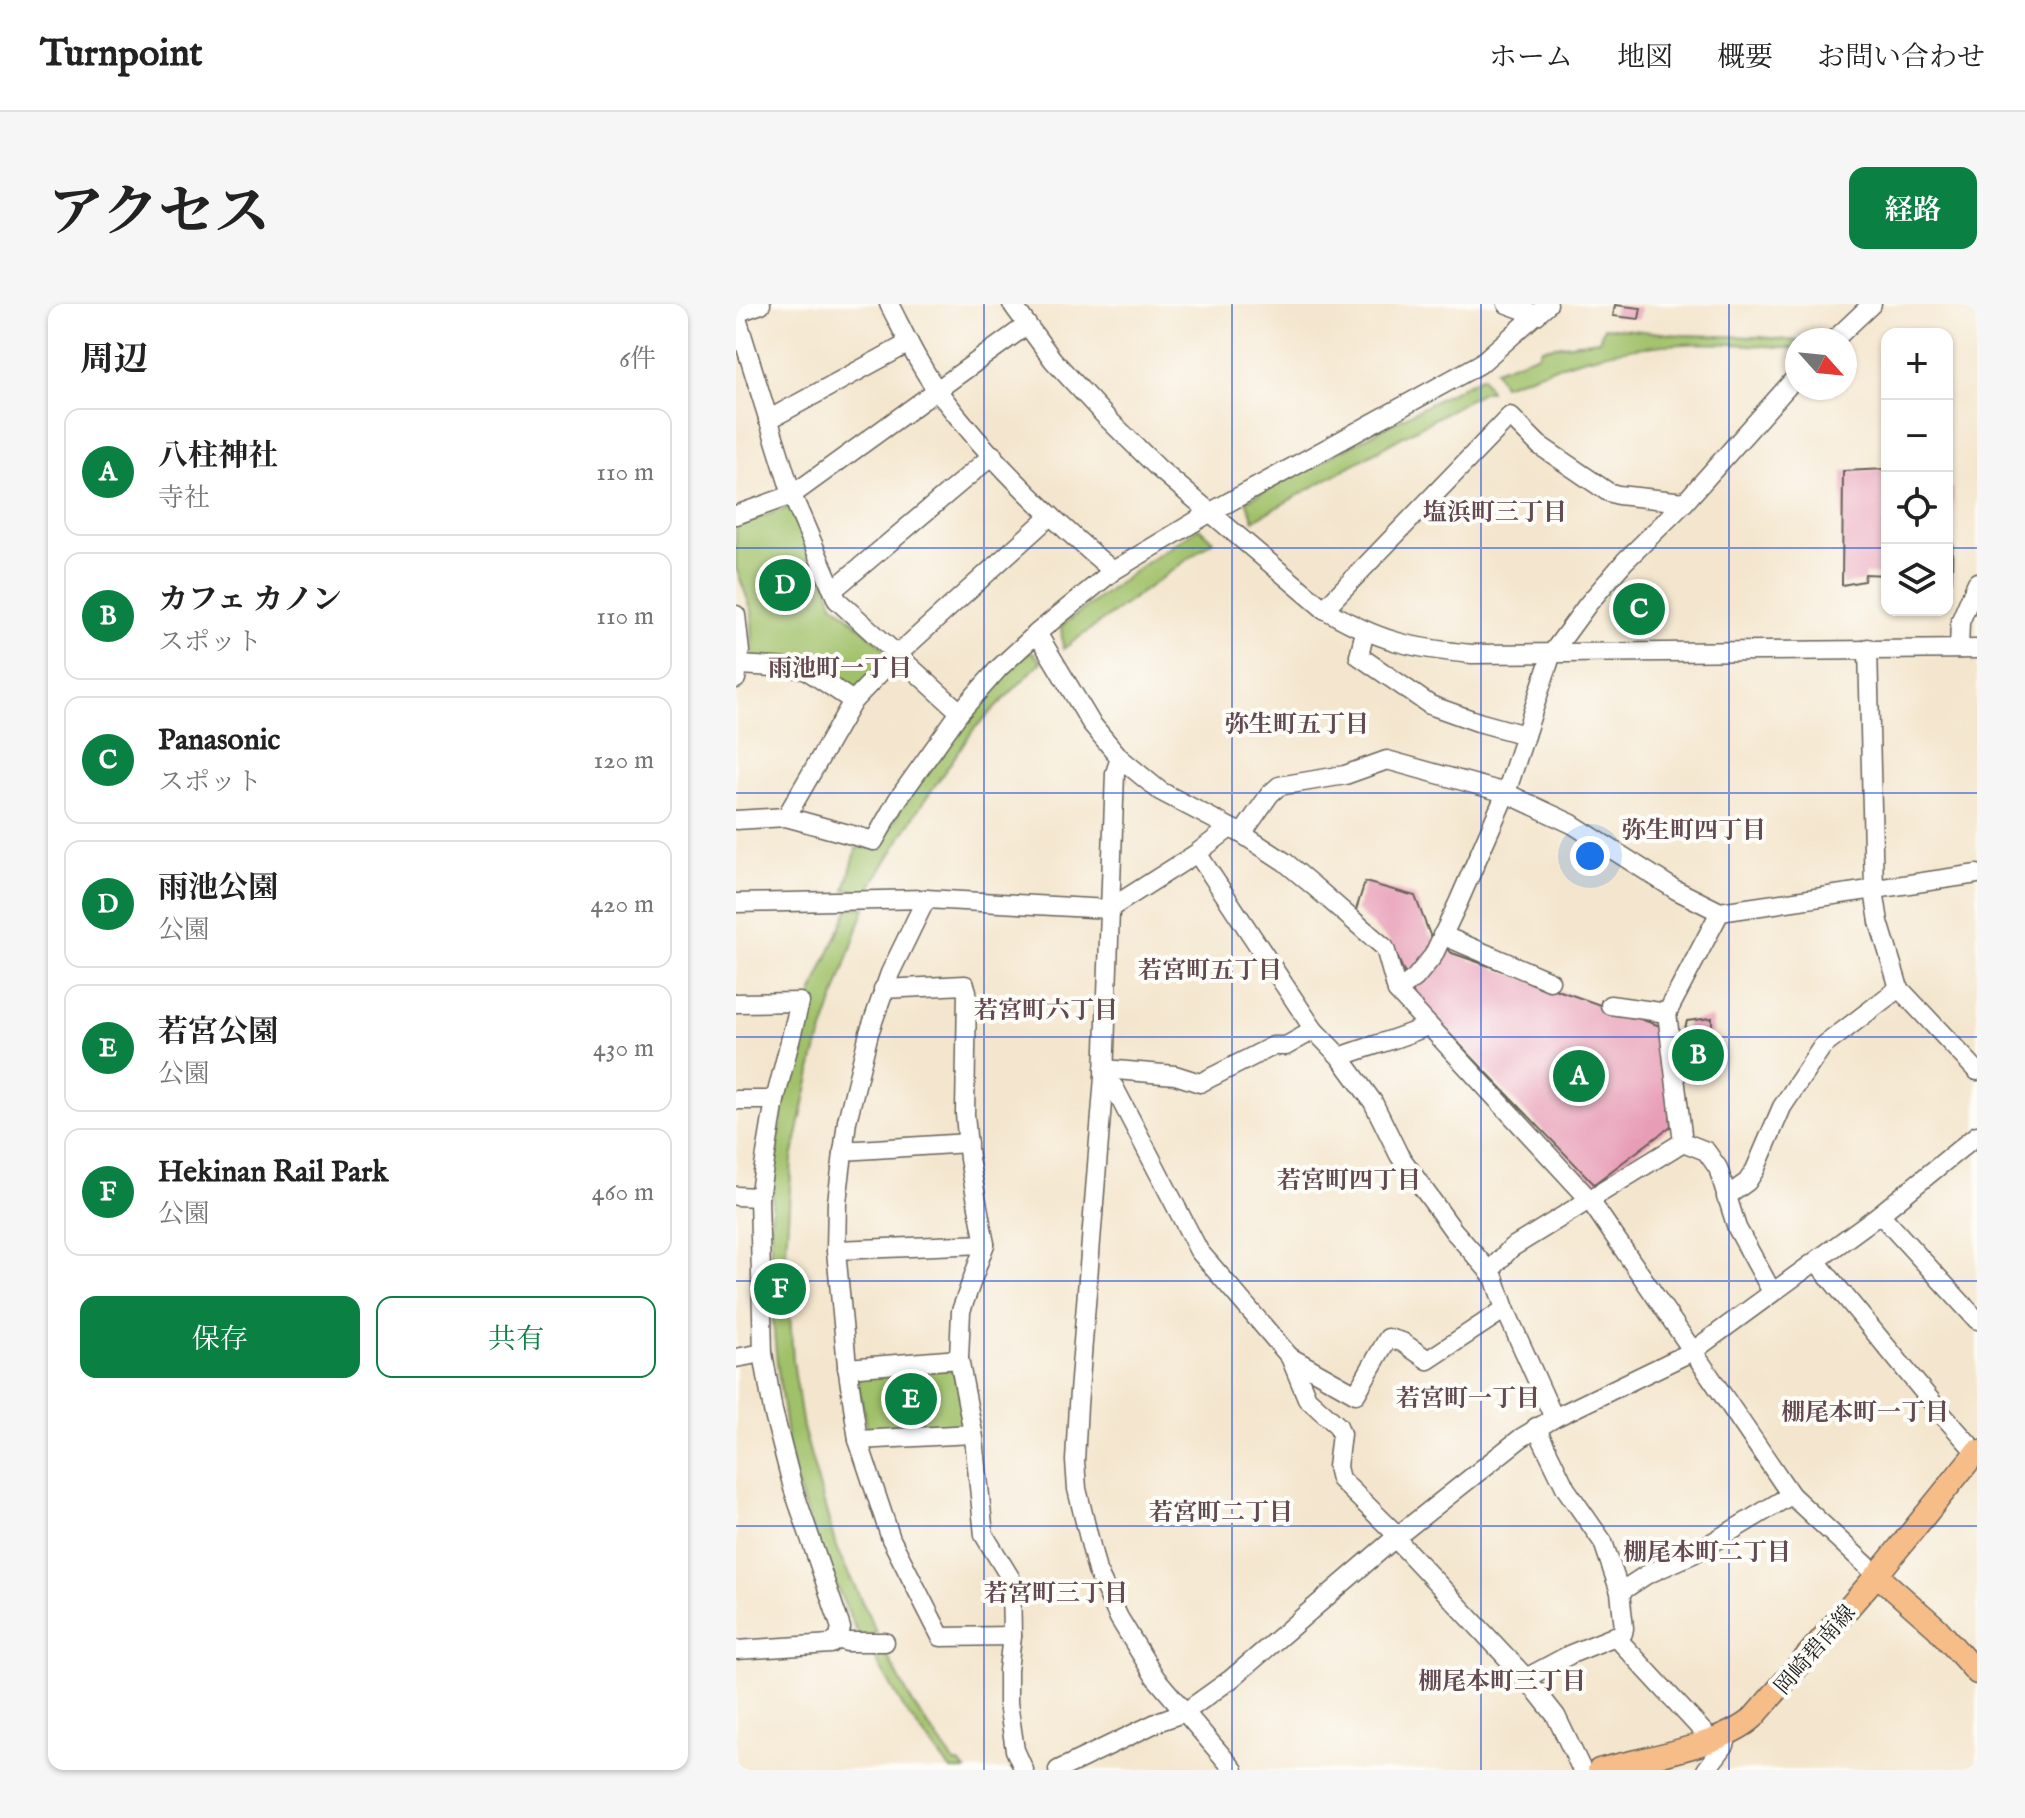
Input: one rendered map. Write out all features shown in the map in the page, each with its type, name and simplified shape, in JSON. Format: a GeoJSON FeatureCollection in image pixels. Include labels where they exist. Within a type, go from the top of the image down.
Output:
{"type":"FeatureCollection","features":[{"type":"Feature","properties":{"kind":"main road","name":"岡崎碧南線"},"geometry":{"type":"LineString","coordinates":[[1599,1770],[1741,1729],[1877,1575],[1977,1451]]}},
{"type":"Feature","properties":{"kind":"main road"},"geometry":{"type":"LineString","coordinates":[[1877,1575],[1937,1628],[1977,1673]]}},
{"type":"Feature","properties":{"kind":"street"},"geometry":{"type":"LineString","coordinates":[[761,304],[736,314],[792,495],[837,600],[960,712]]}},
{"type":"Feature","properties":{"kind":"street"},"geometry":{"type":"LineString","coordinates":[[889,304],[937,389],[1050,516],[1113,571]]}},
{"type":"Feature","properties":{"kind":"street"},"geometry":{"type":"LineString","coordinates":[[1012,304],[1053,360],[1158,468],[1324,609],[1395,644],[1472,654],[1968,649],[1960,622],[1977,582]]}},
{"type":"Feature","properties":{"kind":"street"},"geometry":{"type":"LineString","coordinates":[[1507,304],[1543,309]]}},
{"type":"Feature","properties":{"kind":"street"},"geometry":{"type":"LineString","coordinates":[[1847,328],[1872,304]]}},
{"type":"Feature","properties":{"kind":"street"},"geometry":{"type":"LineString","coordinates":[[736,820],[786,817],[874,841],[898,799],[960,712],[999,668],[1113,571],[1211,512],[1480,364],[1543,309]]}},
{"type":"Feature","properties":{"kind":"street"},"geometry":{"type":"LineString","coordinates":[[736,515],[792,495],[1027,325]]}},
{"type":"Feature","properties":{"kind":"street"},"geometry":{"type":"LineString","coordinates":[[768,420],[909,343]]}},
{"type":"Feature","properties":{"kind":"street"},"geometry":{"type":"LineString","coordinates":[[1397,991],[1415,978],[1433,956],[1506,793],[1552,653],[1625,561],[1685,502],[1785,390]]}},
{"type":"Feature","properties":{"kind":"street"},"geometry":{"type":"LineString","coordinates":[[1324,609],[1510,416],[1539,445],[1608,492],[1685,502]]}},
{"type":"Feature","properties":{"kind":"street"},"geometry":{"type":"LineString","coordinates":[[833,590],[993,455]]}},
{"type":"Feature","properties":{"kind":"street"},"geometry":{"type":"LineString","coordinates":[[786,817],[853,701],[897,655],[1050,516]]}},
{"type":"Feature","properties":{"kind":"street"},"geometry":{"type":"LineString","coordinates":[[736,615],[740,635],[738,672],[805,669],[853,701]]}},
{"type":"Feature","properties":{"kind":"street"},"geometry":{"type":"LineString","coordinates":[[1365,631],[1359,656],[1421,700],[1478,722],[1525,735]]}},
{"type":"Feature","properties":{"kind":"street"},"geometry":{"type":"LineString","coordinates":[[1037,633],[1091,723],[1120,758],[1160,791],[1236,831],[1285,862],[1385,948],[1397,991],[1589,1199],[1791,1495],[1877,1575]]}},
{"type":"Feature","properties":{"kind":"street"},"geometry":{"type":"LineString","coordinates":[[1868,648],[1874,890],[1879,922],[1899,988],[1977,1071]]}},
{"type":"Feature","properties":{"kind":"street"},"geometry":{"type":"LineString","coordinates":[[1120,758],[1115,773],[1104,1073],[1078,1405],[1077,1489],[1097,1571],[1119,1618],[1155,1677],[1234,1770]]}},
{"type":"Feature","properties":{"kind":"street"},"geometry":{"type":"LineString","coordinates":[[736,903],[926,899],[1109,909],[1236,831],[1279,786],[1345,775],[1380,760],[1506,793],[1572,824],[1676,890],[1720,912],[1977,874]]}},
{"type":"Feature","properties":{"kind":"street"},"geometry":{"type":"LineString","coordinates":[[1197,853],[1314,1030],[1340,1057],[1373,1102],[1399,1155],[1453,1230],[1494,1277],[1505,1309],[1554,1418]]}},
{"type":"Feature","properties":{"kind":"street"},"geometry":{"type":"LineString","coordinates":[[926,899],[883,989],[847,1121],[837,1202],[836,1250],[847,1368],[858,1440],[891,1539],[941,1637],[1012,1636]]}},
{"type":"Feature","properties":{"kind":"street"},"geometry":{"type":"LineString","coordinates":[[1683,1142],[1667,1013],[1720,912]]}},
{"type":"Feature","properties":{"kind":"street"},"geometry":{"type":"LineString","coordinates":[[1442,935],[1550,981]]}},
{"type":"Feature","properties":{"kind":"street"},"geometry":{"type":"LineString","coordinates":[[883,989],[965,985],[965,1114],[985,1244],[961,1311],[959,1359],[973,1434],[984,1535],[1011,1579],[1008,1703],[1015,1750],[1024,1770]]}},
{"type":"Feature","properties":{"kind":"street"},"geometry":{"type":"LineString","coordinates":[[1726,1197],[1747,1182],[1755,1170],[1782,1107],[1822,1047],[1899,988]]}},
{"type":"Feature","properties":{"kind":"street"},"geometry":{"type":"LineString","coordinates":[[736,1003],[800,1002],[775,1100],[759,1197],[763,1353],[773,1411],[793,1488],[822,1578],[841,1622],[838,1639],[831,1644],[736,1650]]}},
{"type":"Feature","properties":{"kind":"street"},"geometry":{"type":"LineString","coordinates":[[1610,1005],[1667,1013]]}},
{"type":"Feature","properties":{"kind":"street"},"geometry":{"type":"LineString","coordinates":[[1340,1057],[1427,1026]]}},
{"type":"Feature","properties":{"kind":"street"},"geometry":{"type":"LineString","coordinates":[[1104,1073],[1175,1075],[1200,1083],[1273,1046],[1286,1046],[1314,1030]]}},
{"type":"Feature","properties":{"kind":"street"},"geometry":{"type":"LineString","coordinates":[[1104,1073],[1199,1251],[1290,1357],[1307,1398],[1338,1426],[1341,1434],[1337,1467],[1340,1479],[1526,1678],[1556,1716],[1582,1770]]}},
{"type":"Feature","properties":{"kind":"street"},"geometry":{"type":"LineString","coordinates":[[736,1100],[775,1100]]}},
{"type":"Feature","properties":{"kind":"street"},"geometry":{"type":"LineString","coordinates":[[1058,1770],[1185,1712],[1231,1679],[1396,1537],[1536,1427],[1693,1351],[1880,1214],[1976,1136]]}},
{"type":"Feature","properties":{"kind":"street"},"geometry":{"type":"LineString","coordinates":[[1683,1142],[1709,1154],[1718,1168],[1746,1249],[1772,1292]]}},
{"type":"Feature","properties":{"kind":"street"},"geometry":{"type":"LineString","coordinates":[[1489,1272],[1511,1248],[1683,1142]]}},
{"type":"Feature","properties":{"kind":"street"},"geometry":{"type":"LineString","coordinates":[[843,1151],[968,1143]]}},
{"type":"Feature","properties":{"kind":"street"},"geometry":{"type":"LineString","coordinates":[[736,1196],[759,1197]]}},
{"type":"Feature","properties":{"kind":"street"},"geometry":{"type":"LineString","coordinates":[[1880,1214],[1977,1320]]}},
{"type":"Feature","properties":{"kind":"street"},"geometry":{"type":"LineString","coordinates":[[836,1250],[985,1244]]}},
{"type":"Feature","properties":{"kind":"street"},"geometry":{"type":"LineString","coordinates":[[1816,1261],[1941,1413],[1977,1451]]}},
{"type":"Feature","properties":{"kind":"street"},"geometry":{"type":"LineString","coordinates":[[1290,1357],[1356,1394],[1388,1338],[1402,1342],[1428,1360],[1505,1309]]}},
{"type":"Feature","properties":{"kind":"street"},"geometry":{"type":"LineString","coordinates":[[736,1358],[763,1353]]}},
{"type":"Feature","properties":{"kind":"street"},"geometry":{"type":"LineString","coordinates":[[847,1368],[959,1359]]}},
{"type":"Feature","properties":{"kind":"street"},"geometry":{"type":"LineString","coordinates":[[1526,1678],[1623,1633],[1624,1628],[1620,1592],[1603,1542],[1566,1489],[1536,1427]]}},
{"type":"Feature","properties":{"kind":"street"},"geometry":{"type":"LineString","coordinates":[[858,1440],[973,1434]]}},
{"type":"Feature","properties":{"kind":"street"},"geometry":{"type":"LineString","coordinates":[[1620,1592],[1646,1575],[1693,1554],[1791,1495]]}},
{"type":"Feature","properties":{"kind":"street"},"geometry":{"type":"LineString","coordinates":[[1615,1636],[1720,1737],[1725,1745],[1706,1770]]}},
{"type":"Feature","properties":{"kind":"street"},"geometry":{"type":"LineString","coordinates":[[838,1639],[847,1642],[885,1642]]}},
{"type":"Feature","properties":{"kind":"green space"},"geometry":{"type":"Polygon","coordinates":[[[1604,327],[1680,335],[1785,340],[1785,348],[1745,344],[1642,347],[1579,360],[1503,385],[1495,370],[1539,354],[1542,348],[1599,340],[1604,327]]]}},
{"type":"Feature","properties":{"kind":"green space"},"geometry":{"type":"Polygon","coordinates":[[[1482,376],[1490,391],[1484,391],[1254,520],[1246,501],[1482,376]]]}},
{"type":"Feature","properties":{"kind":"green space"},"geometry":{"type":"Polygon","coordinates":[[[798,504],[833,603],[892,655],[853,695],[810,665],[753,662],[752,611],[736,568],[736,526],[798,504]]]}},
{"type":"Feature","properties":{"kind":"green space"},"geometry":{"type":"Polygon","coordinates":[[[1199,528],[1213,541],[1063,649],[1061,626],[1199,528]]]}},
{"type":"Feature","properties":{"kind":"green space"},"geometry":{"type":"Polygon","coordinates":[[[1028,652],[1033,652],[1041,662],[974,729],[918,810],[868,891],[845,890],[857,847],[878,849],[901,808],[999,678],[1028,652]]]}},
{"type":"Feature","properties":{"kind":"green space"},"geometry":{"type":"Polygon","coordinates":[[[865,907],[814,1058],[792,1159],[786,1251],[793,1361],[803,1428],[837,1550],[877,1633],[859,1636],[813,1531],[792,1466],[775,1349],[771,1246],[778,1143],[798,1042],[817,982],[849,908],[865,907]]]}},
{"type":"Feature","properties":{"kind":"green space"},"geometry":{"type":"Polygon","coordinates":[[[955,1369],[968,1428],[868,1433],[855,1370],[955,1369]]]}},
{"type":"Feature","properties":{"kind":"green space"},"geometry":{"type":"Polygon","coordinates":[[[883,1648],[914,1706],[955,1763],[966,1770],[951,1770],[906,1712],[871,1651],[883,1648]]]}},
{"type":"Feature","properties":{"kind":"building"},"geometry":{"type":"Polygon","coordinates":[[[1615,305],[1641,308],[1639,319],[1613,316],[1615,305]]]}},
{"type":"Feature","properties":{"kind":"building"},"geometry":{"type":"Polygon","coordinates":[[[1881,469],[1881,575],[1865,574],[1864,581],[1842,585],[1843,471],[1881,469]]]}},
{"type":"Feature","properties":{"kind":"building"},"geometry":{"type":"Polygon","coordinates":[[[1651,586],[1657,622],[1622,629],[1622,596],[1651,586]]]}},
{"type":"Feature","properties":{"kind":"building"},"geometry":{"type":"Polygon","coordinates":[[[1365,882],[1415,896],[1430,935],[1452,953],[1663,1027],[1671,1126],[1594,1184],[1415,998],[1392,944],[1356,910],[1365,882]]]}},
{"type":"Feature","properties":{"kind":"building"},"geometry":{"type":"Polygon","coordinates":[[[1712,1018],[1711,1069],[1687,1070],[1681,1041],[1687,1021],[1712,1018]]]}},
{"type":"Feature","properties":{"kind":"place","name":"雨池公園"},"geometry":{"type":"Point","coordinates":[785,585]}},
{"type":"Feature","properties":{"kind":"place","name":"Panasonic"},"geometry":{"type":"Point","coordinates":[1639,609]}},
{"type":"Feature","properties":{"kind":"place","name":"カフェ カノン"},"geometry":{"type":"Point","coordinates":[1698,1055]}},
{"type":"Feature","properties":{"kind":"place","name":"八柱神社"},"geometry":{"type":"Point","coordinates":[1579,1076]}},
{"type":"Feature","properties":{"kind":"place","name":"Hekinan Rail Park"},"geometry":{"type":"Point","coordinates":[780,1289]}},
{"type":"Feature","properties":{"kind":"place","name":"若宮公園"},"geometry":{"type":"Point","coordinates":[911,1399]}},
{"type":"Feature","properties":{"kind":"district","name":"塩浜町三丁目"},"geometry":{"type":"Point","coordinates":[1495,512]}},
{"type":"Feature","properties":{"kind":"district","name":"雨池町一丁目"},"geometry":{"type":"Point","coordinates":[840,668]}},
{"type":"Feature","properties":{"kind":"district","name":"弥生町五丁目"},"geometry":{"type":"Point","coordinates":[1297,724]}},
{"type":"Feature","properties":{"kind":"district","name":"弥生町四丁目"},"geometry":{"type":"Point","coordinates":[1694,830]}},
{"type":"Feature","properties":{"kind":"district","name":"若宮町五丁目"},"geometry":{"type":"Point","coordinates":[1210,970]}},
{"type":"Feature","properties":{"kind":"district","name":"若宮町六丁目"},"geometry":{"type":"Point","coordinates":[1046,1010]}},
{"type":"Feature","properties":{"kind":"district","name":"若宮町四丁目"},"geometry":{"type":"Point","coordinates":[1349,1180]}},
{"type":"Feature","properties":{"kind":"district","name":"若宮町一丁目"},"geometry":{"type":"Point","coordinates":[1468,1398]}},
{"type":"Feature","properties":{"kind":"district","name":"棚尾本町一丁目"},"geometry":{"type":"Point","coordinates":[1865,1412]}},
{"type":"Feature","properties":{"kind":"district","name":"若宮町二丁目"},"geometry":{"type":"Point","coordinates":[1221,1512]}},
{"type":"Feature","properties":{"kind":"district","name":"棚尾本町二丁目"},"geometry":{"type":"Point","coordinates":[1707,1552]}},
{"type":"Feature","properties":{"kind":"district","name":"若宮町三丁目"},"geometry":{"type":"Point","coordinates":[1056,1593]}},
{"type":"Feature","properties":{"kind":"district","name":"棚尾本町三丁目"},"geometry":{"type":"Point","coordinates":[1502,1681]}}]}
